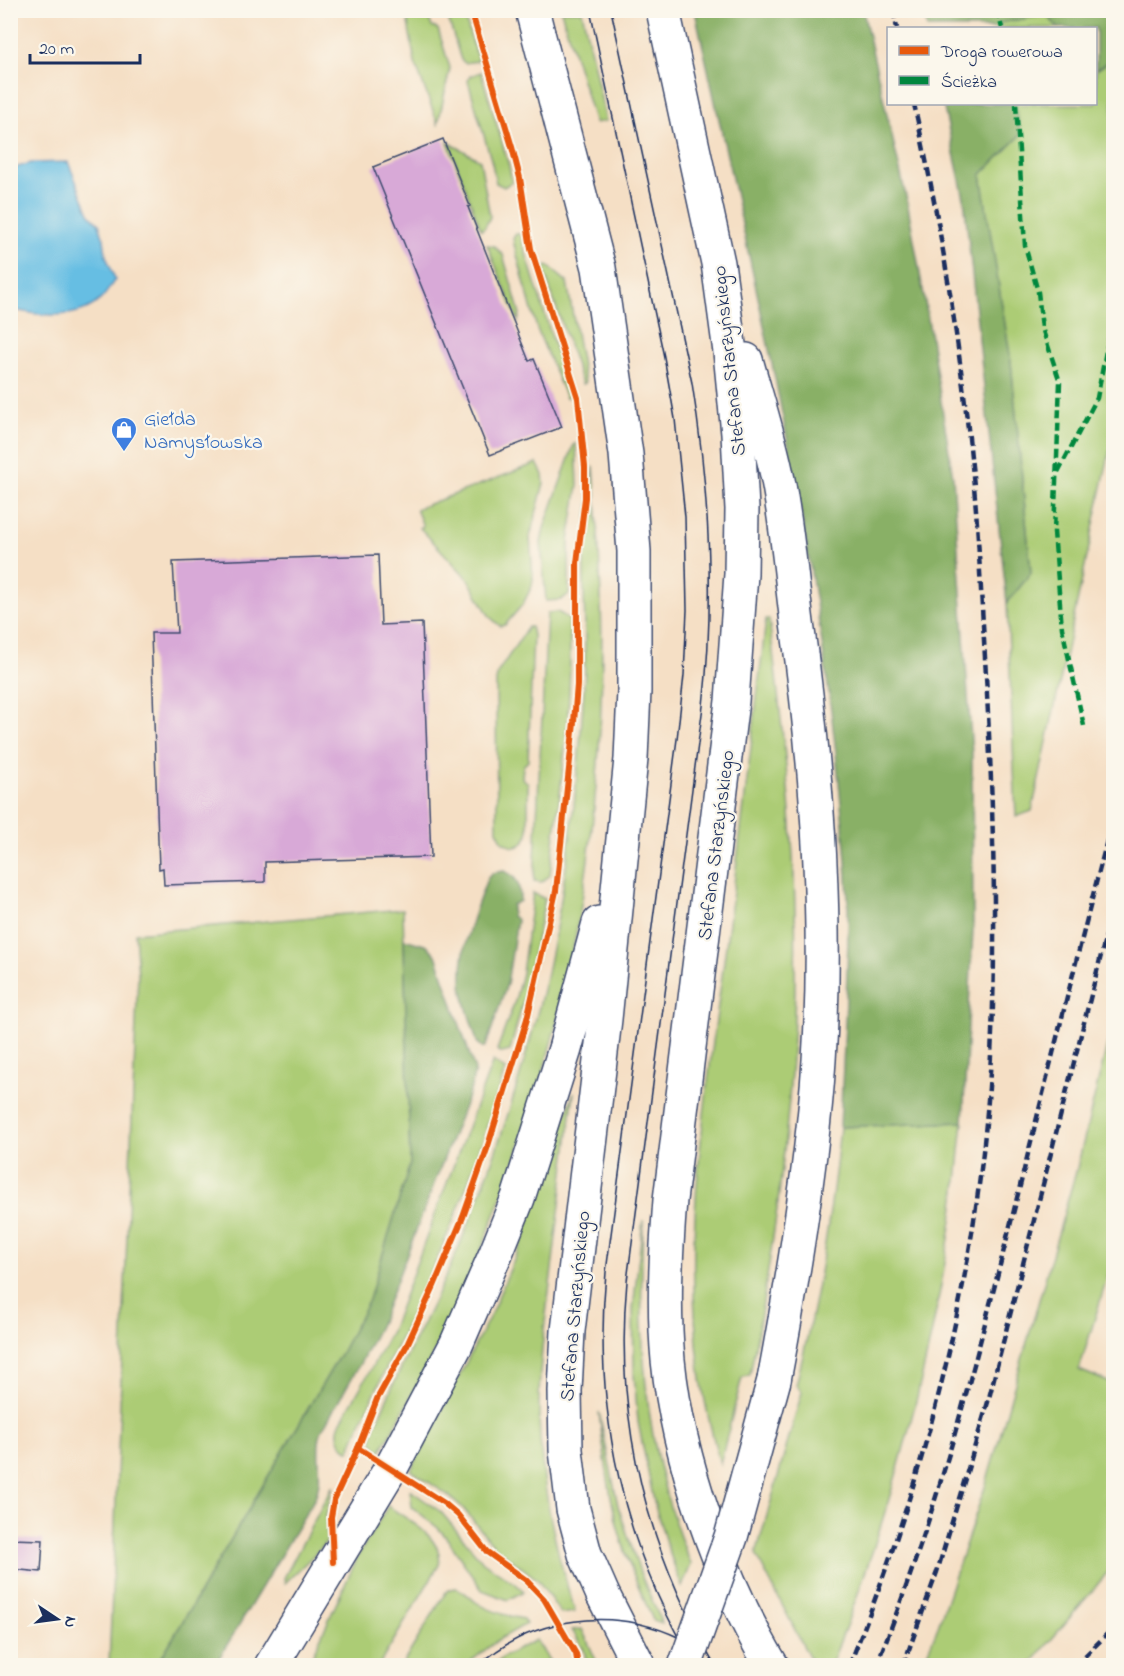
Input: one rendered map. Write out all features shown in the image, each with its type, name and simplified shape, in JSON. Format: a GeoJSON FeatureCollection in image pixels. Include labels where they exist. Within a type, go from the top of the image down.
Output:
{"type":"FeatureCollection","features":[{"type":"Feature","properties":{"kind":"main road","name":"Stefana Starzyńskiego"},"geometry":{"type":"LineString","coordinates":[[532,10],[599,268],[626,454],[634,551],[635,645],[632,759],[605,1019],[568,1331],[565,1426],[573,1509],[585,1554],[639,1665]]}},
{"type":"Feature","properties":{"kind":"main road","name":"Stefana Starzyńskiego"},"geometry":{"type":"LineString","coordinates":[[663,10],[718,263],[730,352],[742,509],[740,584],[728,746],[670,1200],[666,1253],[669,1361],[677,1412],[701,1508],[742,1612],[772,1665]]}},
{"type":"Feature","properties":{"kind":"main road"},"geometry":{"type":"LineString","coordinates":[[685,1665],[731,1537],[774,1380],[792,1284],[815,1107],[820,1018],[820,855],[804,669],[778,481],[768,435],[718,263]]}},
{"type":"Feature","properties":{"kind":"main road"},"geometry":{"type":"LineString","coordinates":[[271,1665],[412,1431],[456,1345],[496,1253],[541,1128],[565,1049],[625,826]]}},
{"type":"Feature","properties":{"kind":"green space"},"geometry":{"type":"Polygon","coordinates":[[[406,11],[433,11],[428,16],[432,27],[438,29],[450,68],[438,124],[415,63],[406,11]]]}},
{"type":"Feature","properties":{"kind":"green space"},"geometry":{"type":"Polygon","coordinates":[[[446,11],[463,11],[478,61],[465,63],[461,60],[446,11]]]}},
{"type":"Feature","properties":{"kind":"green space"},"geometry":{"type":"Polygon","coordinates":[[[561,11],[582,11],[606,121],[595,123],[561,11]]]}},
{"type":"Feature","properties":{"kind":"green space"},"geometry":{"type":"Polygon","coordinates":[[[695,11],[863,11],[907,201],[953,477],[972,753],[973,929],[963,1122],[840,1127],[848,904],[845,845],[831,714],[801,511],[782,411],[695,11]]]}},
{"type":"Feature","properties":{"kind":"green space"},"geometry":{"type":"Polygon","coordinates":[[[924,11],[1113,11],[1113,59],[1097,69],[1097,27],[1057,27],[1047,15],[999,23],[1000,27],[927,27],[924,11]]]}},
{"type":"Feature","properties":{"kind":"green space"},"geometry":{"type":"Polygon","coordinates":[[[1047,15],[1057,27],[1000,27],[998,23],[1047,15]]]}},
{"type":"Feature","properties":{"kind":"green space"},"geometry":{"type":"Polygon","coordinates":[[[1113,59],[1113,436],[1032,811],[1016,817],[1007,603],[1031,573],[1011,362],[981,175],[1021,135],[1015,105],[1097,105],[1097,69],[1113,59]]]}},
{"type":"Feature","properties":{"kind":"green space"},"geometry":{"type":"Polygon","coordinates":[[[481,72],[509,166],[512,182],[504,187],[496,183],[468,81],[470,76],[481,72]]]}},
{"type":"Feature","properties":{"kind":"green space"},"geometry":{"type":"Polygon","coordinates":[[[943,105],[1015,105],[1021,135],[981,175],[1011,362],[1031,573],[1007,603],[964,198],[943,105]]]}},
{"type":"Feature","properties":{"kind":"green space"},"geometry":{"type":"Polygon","coordinates":[[[448,142],[480,160],[490,217],[481,230],[448,142]]]}},
{"type":"Feature","properties":{"kind":"green space"},"geometry":{"type":"Polygon","coordinates":[[[516,234],[520,234],[570,396],[566,398],[537,329],[514,244],[513,238],[516,234]]]}},
{"type":"Feature","properties":{"kind":"green space"},"geometry":{"type":"Polygon","coordinates":[[[487,245],[494,246],[503,255],[520,314],[518,321],[487,245]]]}},
{"type":"Feature","properties":{"kind":"green space"},"geometry":{"type":"Polygon","coordinates":[[[548,266],[567,282],[585,383],[582,384],[543,268],[548,266]]]}},
{"type":"Feature","properties":{"kind":"green space"},"geometry":{"type":"Polygon","coordinates":[[[574,444],[576,444],[578,485],[569,541],[569,594],[561,600],[546,601],[541,543],[544,528],[574,444]]]}},
{"type":"Feature","properties":{"kind":"green space"},"geometry":{"type":"Polygon","coordinates":[[[537,463],[544,483],[530,537],[532,586],[523,604],[505,625],[500,626],[490,617],[468,579],[420,528],[423,526],[416,509],[537,463]]]}},
{"type":"Feature","properties":{"kind":"green space"},"geometry":{"type":"Polygon","coordinates":[[[594,466],[602,620],[600,736],[587,864],[572,952],[552,1040],[527,1126],[497,1211],[462,1293],[423,1374],[380,1452],[372,1441],[372,1434],[468,1225],[507,1118],[542,995],[560,908],[581,731],[585,655],[584,557],[594,466]]]}},
{"type":"Feature","properties":{"kind":"green space"},"geometry":{"type":"Polygon","coordinates":[[[558,612],[569,619],[570,683],[562,779],[550,875],[542,882],[534,881],[547,613],[558,612]]]}},
{"type":"Feature","properties":{"kind":"green space"},"geometry":{"type":"Polygon","coordinates":[[[766,619],[769,619],[778,692],[792,836],[795,909],[794,1026],[785,1143],[770,1259],[750,1375],[742,1377],[720,1464],[700,1371],[695,1320],[695,1217],[704,1114],[766,619]]]}},
{"type":"Feature","properties":{"kind":"green space"},"geometry":{"type":"Polygon","coordinates":[[[528,627],[531,627],[533,635],[528,761],[523,766],[522,778],[528,783],[528,834],[522,844],[513,847],[503,842],[497,830],[496,681],[498,672],[528,627]]]}},
{"type":"Feature","properties":{"kind":"green space"},"geometry":{"type":"Polygon","coordinates":[[[504,871],[517,883],[520,901],[512,905],[512,916],[517,920],[507,984],[486,1046],[483,1048],[477,1042],[464,998],[462,963],[468,934],[487,879],[492,873],[504,871]]]}},
{"type":"Feature","properties":{"kind":"green space"},"geometry":{"type":"Polygon","coordinates":[[[533,893],[545,899],[526,990],[510,1051],[502,1053],[497,1050],[515,1001],[522,973],[533,893]]]}},
{"type":"Feature","properties":{"kind":"green space"},"geometry":{"type":"Polygon","coordinates":[[[403,909],[410,1164],[369,1300],[341,1353],[157,1665],[109,1666],[138,975],[135,933],[403,909]]]}},
{"type":"Feature","properties":{"kind":"green space"},"geometry":{"type":"Polygon","coordinates":[[[404,939],[428,946],[436,955],[475,1070],[470,1091],[380,1324],[321,1432],[319,1481],[315,1498],[215,1665],[157,1665],[341,1353],[369,1300],[410,1164],[404,939]]]}},
{"type":"Feature","properties":{"kind":"green space"},"geometry":{"type":"Polygon","coordinates":[[[1113,1021],[1113,1259],[1079,1370],[1113,1384],[1113,1566],[1030,1665],[922,1665],[936,1632],[987,1481],[1077,1168],[1113,1021]]]}},
{"type":"Feature","properties":{"kind":"green space"},"geometry":{"type":"Polygon","coordinates":[[[493,1061],[505,1070],[463,1197],[349,1451],[339,1440],[339,1425],[391,1331],[493,1061]]]}},
{"type":"Feature","properties":{"kind":"green space"},"geometry":{"type":"Polygon","coordinates":[[[574,1092],[545,1320],[539,1389],[542,1458],[549,1511],[575,1612],[561,1614],[538,1580],[495,1547],[462,1507],[411,1470],[490,1316],[520,1246],[574,1092]]]}},
{"type":"Feature","properties":{"kind":"green space"},"geometry":{"type":"Polygon","coordinates":[[[963,1122],[955,1200],[942,1282],[918,1394],[888,1504],[831,1665],[813,1665],[756,1554],[802,1392],[796,1385],[823,1257],[840,1127],[963,1122]]]}},
{"type":"Feature","properties":{"kind":"green space"},"geometry":{"type":"Polygon","coordinates":[[[643,1220],[642,1309],[646,1384],[662,1476],[691,1564],[682,1587],[654,1502],[638,1422],[634,1375],[633,1309],[643,1220]]]}},
{"type":"Feature","properties":{"kind":"green space"},"geometry":{"type":"Polygon","coordinates":[[[599,1412],[618,1506],[641,1575],[662,1623],[653,1620],[622,1543],[610,1490],[599,1412]]]}},
{"type":"Feature","properties":{"kind":"green space"},"geometry":{"type":"Polygon","coordinates":[[[333,1485],[326,1516],[327,1541],[285,1583],[284,1578],[333,1485]]]}},
{"type":"Feature","properties":{"kind":"green space"},"geometry":{"type":"Polygon","coordinates":[[[410,1490],[441,1512],[483,1562],[524,1591],[508,1600],[482,1590],[446,1537],[412,1507],[410,1490]]]}},
{"type":"Feature","properties":{"kind":"green space"},"geometry":{"type":"Polygon","coordinates":[[[388,1506],[414,1523],[431,1538],[439,1555],[439,1565],[379,1665],[308,1665],[359,1554],[388,1506]]]}},
{"type":"Feature","properties":{"kind":"green space"},"geometry":{"type":"Polygon","coordinates":[[[456,1588],[481,1605],[499,1613],[523,1619],[526,1624],[498,1640],[466,1665],[402,1665],[446,1592],[456,1588]]]}},
{"type":"Feature","properties":{"kind":"green space"},"geometry":{"type":"Polygon","coordinates":[[[582,1629],[598,1665],[587,1665],[584,1650],[572,1630],[582,1629]]]}},
{"type":"Feature","properties":{"kind":"green space"},"geometry":{"type":"Polygon","coordinates":[[[536,1640],[552,1665],[493,1665],[505,1656],[536,1640]]]}},
{"type":"Feature","properties":{"kind":"water"},"geometry":{"type":"Polygon","coordinates":[[[68,162],[89,213],[99,224],[106,256],[115,279],[101,299],[81,311],[46,315],[11,309],[11,169],[31,163],[68,162]]]}},
{"type":"Feature","properties":{"kind":"building"},"geometry":{"type":"Polygon","coordinates":[[[443,139],[529,361],[534,359],[562,427],[490,455],[373,167],[443,139]]]}},
{"type":"Feature","properties":{"kind":"building"},"geometry":{"type":"Polygon","coordinates":[[[378,555],[381,625],[422,623],[431,857],[265,862],[265,882],[164,885],[163,868],[159,869],[151,633],[177,633],[173,562],[378,555]]]}},
{"type":"Feature","properties":{"kind":"building"},"geometry":{"type":"Polygon","coordinates":[[[10,1539],[43,1540],[41,1572],[10,1569],[10,1539]]]}},
{"type":"Feature","properties":{"kind":"tram line"},"geometry":{"type":"LineString","coordinates":[[590,10],[664,357],[675,419],[685,517],[687,610],[684,675],[677,739],[606,1272],[603,1323],[604,1375],[609,1426],[632,1526],[649,1574],[670,1621],[695,1666]]}},
{"type":"Feature","properties":{"kind":"tram line"},"geometry":{"type":"LineString","coordinates":[[611,10],[692,383],[703,463],[709,585],[707,666],[703,706],[627,1281],[624,1332],[626,1383],[631,1432],[640,1481],[653,1528],[670,1575],[715,1666]]}},
{"type":"Feature","properties":{"kind":"tram line"},"geometry":{"type":"LineString","coordinates":[[478,1666],[500,1649],[523,1636],[575,1621],[628,1622],[654,1628],[680,1638]]}},
{"type":"Feature","properties":{"kind":"railway"},"geometry":{"type":"LineString","coordinates":[[893,10],[897,27]]}},
{"type":"Feature","properties":{"kind":"railway"},"geometry":{"type":"LineString","coordinates":[[849,1666],[903,1518],[946,1366],[975,1211],[985,1133],[991,1055],[994,951],[992,796],[975,503],[961,368],[948,279],[914,105]]}},
{"type":"Feature","properties":{"kind":"railway"},"geometry":{"type":"LineString","coordinates":[[876,1666],[898,1610],[936,1497],[969,1383],[1114,813]]}},
{"type":"Feature","properties":{"kind":"railway"},"geometry":{"type":"LineString","coordinates":[[903,1666],[937,1572],[988,1402],[1114,904]]}},
{"type":"Feature","properties":{"kind":"railway"},"geometry":{"type":"LineString","coordinates":[[1075,1666],[1114,1627]]}},
{"type":"Feature","properties":{"kind":"marked path"},"geometry":{"type":"LineString","coordinates":[[997,10],[1002,27]]}},
{"type":"Feature","properties":{"kind":"marked path"},"geometry":{"type":"LineString","coordinates":[[1016,105],[1025,246],[1038,292],[1042,328],[1060,382],[1054,532],[1062,628],[1084,726]]}},
{"type":"Feature","properties":{"kind":"marked path"},"geometry":{"type":"LineString","coordinates":[[1058,472],[1097,398],[1114,309]]}},
{"type":"Feature","properties":{"kind":"cycle path"},"geometry":{"type":"LineString","coordinates":[[333,1562],[331,1517],[334,1500],[377,1399],[407,1345],[463,1217],[487,1149],[527,1019],[556,891],[574,722],[577,685],[577,563],[585,498],[585,467],[578,398],[531,249],[520,178],[471,10]]}},
{"type":"Feature","properties":{"kind":"cycle path"},"geometry":{"type":"LineString","coordinates":[[358,1448],[444,1503],[458,1515],[487,1552],[526,1580],[544,1599],[576,1654],[578,1666]]}},
{"type":"Feature","properties":{"kind":"place","name":"Giełda Namysłowska"},"geometry":{"type":"Point","coordinates":[124,453]}}]}
